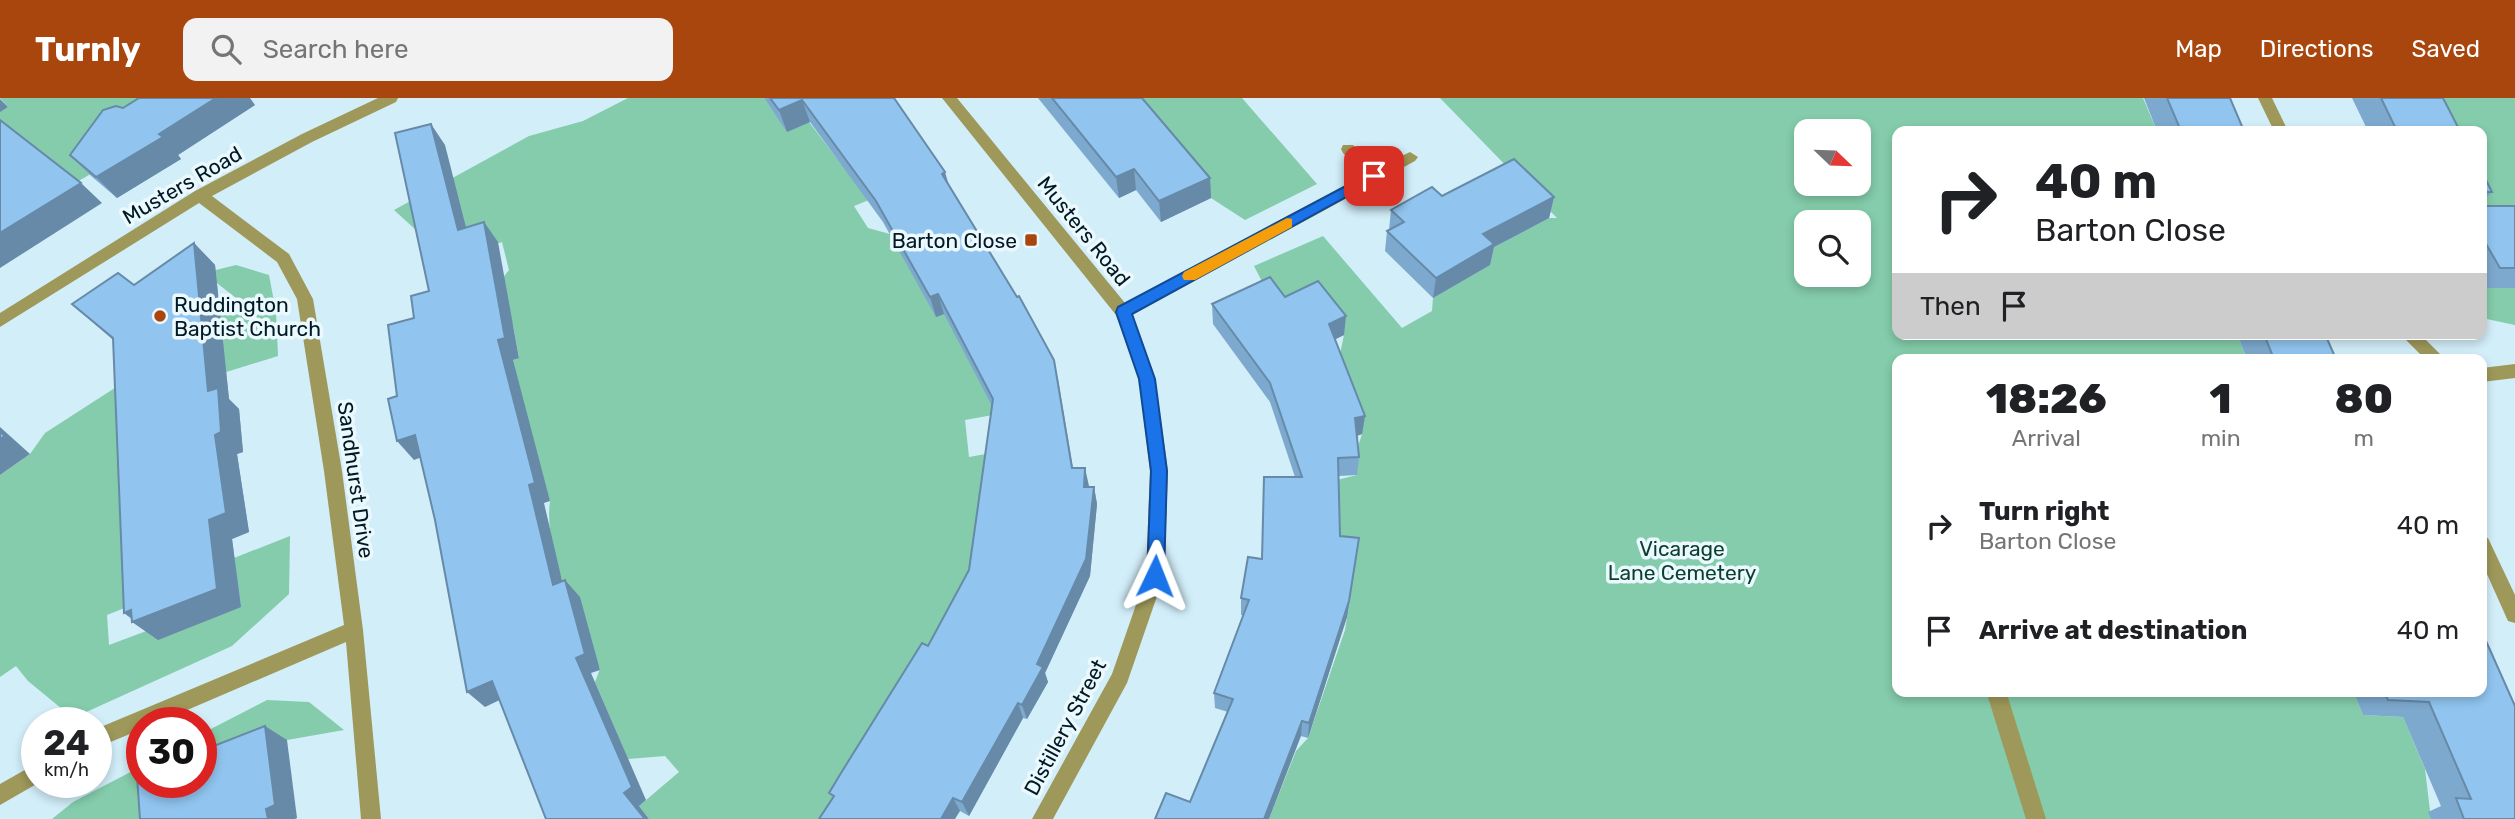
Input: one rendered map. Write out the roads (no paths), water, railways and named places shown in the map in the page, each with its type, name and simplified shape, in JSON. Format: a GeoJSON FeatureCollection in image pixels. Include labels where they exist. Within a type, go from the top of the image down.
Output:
{"type":"FeatureCollection","features":[{"type":"Feature","properties":{"kind":"street","name":"Musters Road"},"geometry":{"type":"LineString","coordinates":[[0,321],[200,195],[307,138],[391,98]]}},
{"type":"Feature","properties":{"kind":"street","name":"Musters Road"},"geometry":{"type":"LineString","coordinates":[[948,98],[1123,312],[1147,379],[1159,471],[1155,576]]}},
{"type":"Feature","properties":{"kind":"street"},"geometry":{"type":"LineString","coordinates":[[2265,98],[2279,126]]}},
{"type":"Feature","properties":{"kind":"street"},"geometry":{"type":"LineString","coordinates":[[1348,149],[1374,176]]}},
{"type":"Feature","properties":{"kind":"street"},"geometry":{"type":"LineString","coordinates":[[1123,312],[1410,157]]}},
{"type":"Feature","properties":{"kind":"street","name":"Sandhurst Drive"},"geometry":{"type":"LineString","coordinates":[[200,195],[283,258],[305,299],[333,471],[354,630],[371,819]]}},
{"type":"Feature","properties":{"kind":"street"},"geometry":{"type":"LineString","coordinates":[[2415,340],[2431,354]]}},
{"type":"Feature","properties":{"kind":"street"},"geometry":{"type":"LineString","coordinates":[[2487,374],[2515,371]]}},
{"type":"Feature","properties":{"kind":"street"},"geometry":{"type":"LineString","coordinates":[[2487,555],[2515,615]]}},
{"type":"Feature","properties":{"kind":"street","name":"Distillery Street"},"geometry":{"type":"LineString","coordinates":[[1042,819],[1120,677],[1155,576]]}},
{"type":"Feature","properties":{"kind":"street"},"geometry":{"type":"LineString","coordinates":[[112,732],[354,630]]}},
{"type":"Feature","properties":{"kind":"street"},"geometry":{"type":"LineString","coordinates":[[1998,697],[2036,819]]}},
{"type":"Feature","properties":{"kind":"street"},"geometry":{"type":"LineString","coordinates":[[0,796],[21,784]]}},
{"type":"Feature","properties":{"kind":"place","name":"Barton Close"},"geometry":{"type":"Point","coordinates":[1031,240]}},
{"type":"Feature","properties":{"kind":"place","name":"Ruddington Baptist Church"},"geometry":{"type":"Point","coordinates":[160,316]}},
{"type":"Feature","properties":{"kind":"park label","name":"Vicarage Lane Cemetery"},"geometry":{"type":"Point","coordinates":[1682,560]}}]}
